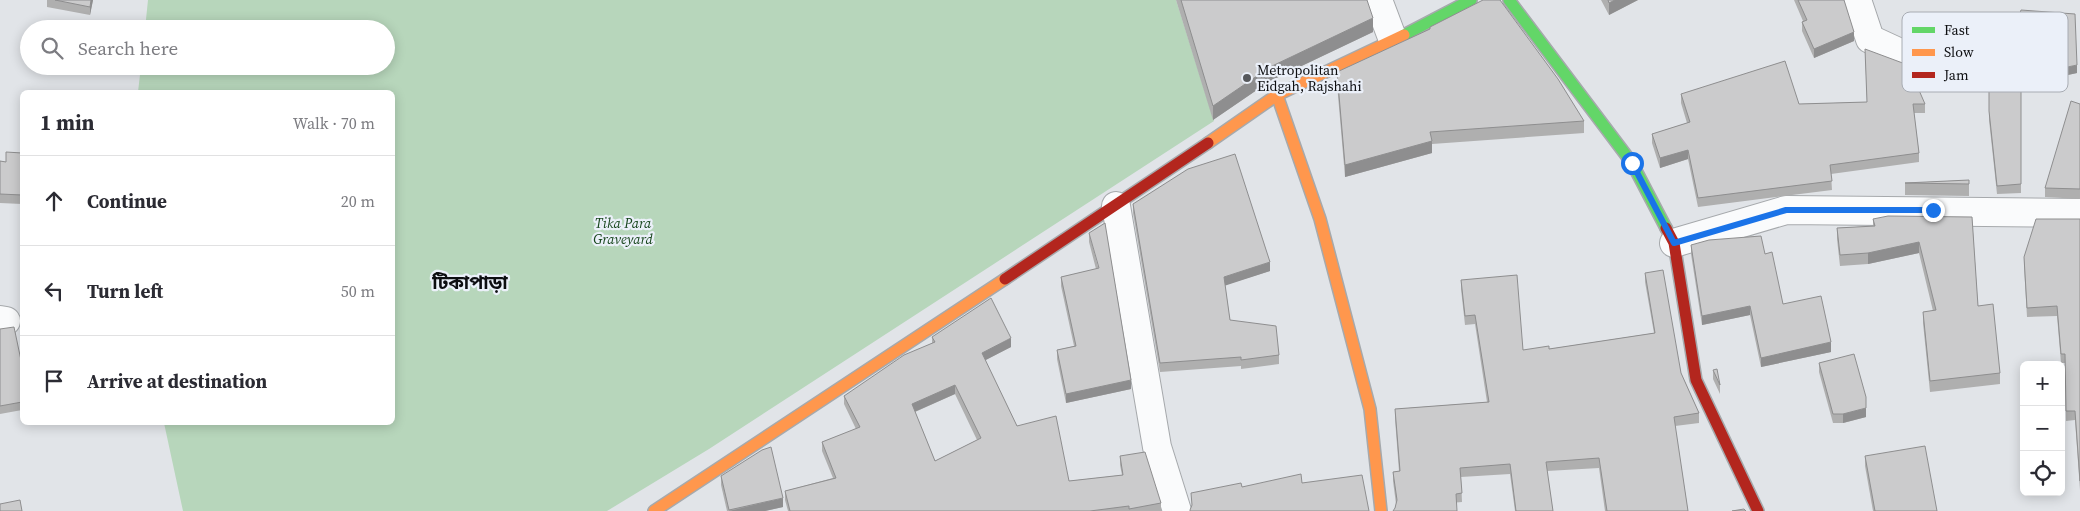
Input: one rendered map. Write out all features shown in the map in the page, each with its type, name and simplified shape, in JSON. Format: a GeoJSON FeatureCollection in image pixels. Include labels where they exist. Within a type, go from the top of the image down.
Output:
{"type":"FeatureCollection","features":[{"type":"Feature","properties":{"kind":"street"},"geometry":{"type":"LineString","coordinates":[[1378,0],[1393,40]]}},
{"type":"Feature","properties":{"kind":"street"},"geometry":{"type":"LineString","coordinates":[[654,511],[1116,206],[1277,95],[1393,40],[1471,0]]}},
{"type":"Feature","properties":{"kind":"street"},"geometry":{"type":"LineString","coordinates":[[1509,0],[1632,163],[1674,243],[1696,380],[1758,511]]}},
{"type":"Feature","properties":{"kind":"street"},"geometry":{"type":"LineString","coordinates":[[1857,0],[1870,39],[1902,54]]}},
{"type":"Feature","properties":{"kind":"street"},"geometry":{"type":"LineString","coordinates":[[1277,95],[1320,219],[1370,409],[1381,511]]}},
{"type":"Feature","properties":{"kind":"street"},"geometry":{"type":"LineString","coordinates":[[1116,206],[1158,447],[1178,511]]}},
{"type":"Feature","properties":{"kind":"street"},"geometry":{"type":"LineString","coordinates":[[1674,243],[1786,210],[2080,212]]}},
{"type":"Feature","properties":{"kind":"green space","name":"Tika Para Graveyard"},"geometry":{"type":"Polygon","coordinates":[[[148,0],[1176,0],[1214,121],[709,449],[607,511],[183,511],[164,425],[395,425],[395,90],[138,90],[140,75],[395,75],[395,20],[146,20],[148,0]]]}},
{"type":"Feature","properties":{"kind":"building"},"geometry":{"type":"Polygon","coordinates":[[[55,0],[91,0],[90,7],[55,0]]]}},
{"type":"Feature","properties":{"kind":"building","name":"Metropolitan Eidgah, Rajshahi"},"geometry":{"type":"Polygon","coordinates":[[[1181,0],[1367,0],[1373,18],[1270,67],[1213,106],[1181,0]]]}},
{"type":"Feature","properties":{"kind":"building"},"geometry":{"type":"Polygon","coordinates":[[[1483,0],[1500,0],[1558,79],[1584,121],[1430,132],[1432,141],[1345,165],[1337,72],[1430,29],[1430,27],[1483,0]]]}},
{"type":"Feature","properties":{"kind":"building"},"geometry":{"type":"Polygon","coordinates":[[[1798,0],[1844,0],[1854,32],[1814,49],[1802,22],[1807,20],[1798,0]]]}},
{"type":"Feature","properties":{"kind":"building"},"geometry":{"type":"Polygon","coordinates":[[[2021,10],[2048,12],[2020,12],[2021,10]]]}},
{"type":"Feature","properties":{"kind":"building"},"geometry":{"type":"Polygon","coordinates":[[[2068,13],[2075,14],[2077,65],[2068,67],[2068,13]]]}},
{"type":"Feature","properties":{"kind":"building"},"geometry":{"type":"Polygon","coordinates":[[[1865,49],[1902,63],[1902,92],[1920,92],[1925,104],[1913,104],[1919,153],[1830,165],[1832,181],[1698,198],[1688,150],[1660,158],[1652,134],[1690,122],[1681,94],[1785,61],[1799,104],[1867,102],[1865,49]]]}},
{"type":"Feature","properties":{"kind":"building"},"geometry":{"type":"Polygon","coordinates":[[[1989,92],[2021,92],[2021,184],[1997,186],[1989,111],[1989,92]]]}},
{"type":"Feature","properties":{"kind":"building"},"geometry":{"type":"Polygon","coordinates":[[[2071,101],[2080,104],[2080,189],[2045,188],[2071,101]]]}},
{"type":"Feature","properties":{"kind":"building"},"geometry":{"type":"Polygon","coordinates":[[[6,152],[20,153],[20,195],[0,194],[0,161],[6,162],[6,152]]]}},
{"type":"Feature","properties":{"kind":"building"},"geometry":{"type":"Polygon","coordinates":[[[1235,154],[1270,262],[1224,277],[1230,320],[1276,326],[1279,355],[1241,360],[1241,357],[1160,363],[1133,204],[1188,169],[1235,154]]]}},
{"type":"Feature","properties":{"kind":"building"},"geometry":{"type":"Polygon","coordinates":[[[1969,180],[1969,184],[1905,183],[1969,180]]]}},
{"type":"Feature","properties":{"kind":"building"},"geometry":{"type":"Polygon","coordinates":[[[1888,216],[1972,217],[1978,306],[1993,304],[2000,373],[1930,381],[1923,312],[1936,310],[1919,242],[1868,253],[1840,255],[1837,228],[1875,226],[1873,219],[1888,216]]]}},
{"type":"Feature","properties":{"kind":"building"},"geometry":{"type":"Polygon","coordinates":[[[2036,219],[2080,219],[2080,481],[2075,411],[2066,411],[2065,354],[2061,354],[2057,306],[2027,308],[2024,257],[2036,219]]]}},
{"type":"Feature","properties":{"kind":"building"},"geometry":{"type":"Polygon","coordinates":[[[1105,223],[1131,380],[1066,394],[1057,350],[1076,346],[1061,277],[1099,268],[1089,233],[1105,223]]]}},
{"type":"Feature","properties":{"kind":"building"},"geometry":{"type":"Polygon","coordinates":[[[1761,236],[1765,254],[1772,252],[1783,304],[1821,296],[1831,342],[1761,358],[1750,306],[1702,316],[1691,245],[1709,240],[1761,236]]]}},
{"type":"Feature","properties":{"kind":"building"},"geometry":{"type":"Polygon","coordinates":[[[1663,270],[1681,373],[1699,413],[1674,417],[1688,511],[1607,511],[1599,458],[1546,462],[1553,511],[1516,511],[1510,464],[1460,468],[1462,493],[1456,494],[1457,511],[1393,511],[1397,500],[1393,472],[1400,471],[1395,409],[1489,402],[1475,315],[1465,316],[1461,280],[1517,275],[1523,350],[1549,346],[1549,349],[1655,333],[1645,273],[1663,270]]]}},
{"type":"Feature","properties":{"kind":"building"},"geometry":{"type":"Polygon","coordinates":[[[991,298],[1011,338],[982,353],[1017,426],[1056,416],[1069,481],[1123,475],[1120,456],[1145,452],[1161,503],[1129,509],[1129,506],[1090,511],[790,511],[785,491],[836,478],[822,442],[860,427],[844,396],[904,355],[935,342],[932,337],[991,298]],[[955,385],[912,404],[935,461],[981,438],[955,385]]]}},
{"type":"Feature","properties":{"kind":"building"},"geometry":{"type":"Polygon","coordinates":[[[14,327],[20,356],[20,402],[0,406],[0,329],[14,327]]]}},
{"type":"Feature","properties":{"kind":"building"},"geometry":{"type":"Polygon","coordinates":[[[1854,354],[1866,397],[1866,408],[1843,414],[1833,414],[1819,363],[1854,354]]]}},
{"type":"Feature","properties":{"kind":"building"},"geometry":{"type":"Polygon","coordinates":[[[1717,369],[1720,385],[1713,370],[1717,369]]]}},
{"type":"Feature","properties":{"kind":"building"},"geometry":{"type":"Polygon","coordinates":[[[1925,446],[1937,511],[1875,511],[1865,456],[1925,446]]]}},
{"type":"Feature","properties":{"kind":"building"},"geometry":{"type":"Polygon","coordinates":[[[771,447],[783,498],[729,510],[721,476],[762,450],[771,447]]]}},
{"type":"Feature","properties":{"kind":"building"},"geometry":{"type":"Polygon","coordinates":[[[1301,474],[1302,483],[1362,475],[1369,511],[1190,511],[1192,505],[1191,493],[1241,483],[1242,487],[1301,474]]]}},
{"type":"Feature","properties":{"kind":"building"},"geometry":{"type":"Polygon","coordinates":[[[20,500],[22,511],[0,511],[0,504],[20,500]]]}},
{"type":"Feature","properties":{"kind":"traffic: fast"},"geometry":{"type":"LineString","coordinates":[[1404,35],[1471,0]]}},
{"type":"Feature","properties":{"kind":"traffic: fast"},"geometry":{"type":"LineString","coordinates":[[1509,0],[1632,163],[1666,228]]}},
{"type":"Feature","properties":{"kind":"traffic: slow"},"geometry":{"type":"LineString","coordinates":[[1208,143],[1277,95],[1404,35]]}},
{"type":"Feature","properties":{"kind":"traffic: slow"},"geometry":{"type":"LineString","coordinates":[[1277,95],[1320,219],[1370,409],[1381,511]]}},
{"type":"Feature","properties":{"kind":"traffic: slow"},"geometry":{"type":"LineString","coordinates":[[654,511],[1005,279]]}},
{"type":"Feature","properties":{"kind":"traffic: jam"},"geometry":{"type":"LineString","coordinates":[[1005,279],[1208,143]]}},
{"type":"Feature","properties":{"kind":"traffic: jam"},"geometry":{"type":"LineString","coordinates":[[1666,228],[1674,243],[1696,380],[1758,511]]}},
{"type":"Feature","properties":{"kind":"place","name":"Metropolitan Eidgah, Rajshahi"},"geometry":{"type":"Point","coordinates":[1247,78]}},
{"type":"Feature","properties":{"kind":"district","name":"টিকাপাড়া"},"geometry":{"type":"Point","coordinates":[470,282]}},
{"type":"Feature","properties":{"kind":"route"},"geometry":{"type":"LineString","coordinates":[[1632,163],[1674,243],[1786,210],[1933,210]]}}]}
